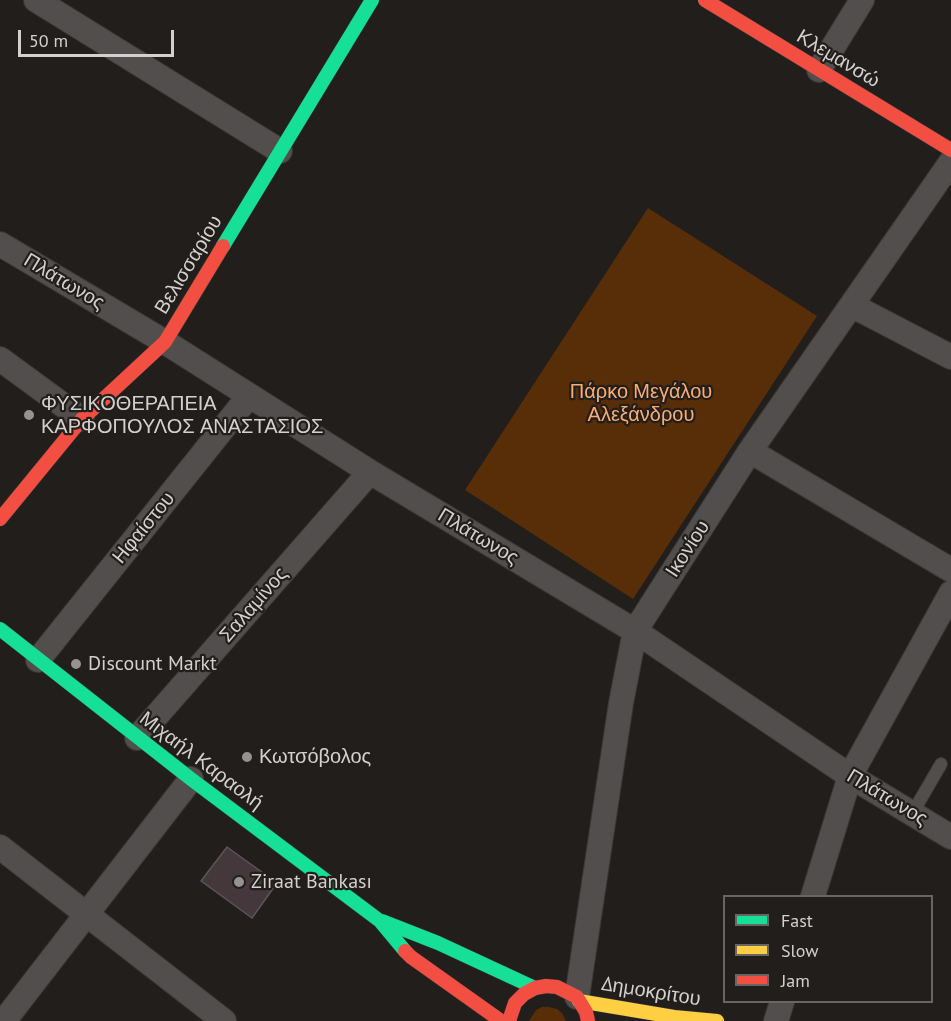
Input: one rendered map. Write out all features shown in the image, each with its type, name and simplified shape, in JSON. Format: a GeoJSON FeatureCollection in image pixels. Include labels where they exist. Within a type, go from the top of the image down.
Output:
{"type":"FeatureCollection","features":[{"type":"Feature","properties":{"kind":"main road","name":"Βελισσαρίου"},"geometry":{"type":"LineString","coordinates":[[0,519],[82,419],[165,342],[372,0]]}},
{"type":"Feature","properties":{"kind":"main road","name":"Κλεμανσώ"},"geometry":{"type":"LineString","coordinates":[[705,0],[951,150]]}},
{"type":"Feature","properties":{"kind":"main road","name":"Μιχαήλ Καραολή"},"geometry":{"type":"LineString","coordinates":[[2,633],[380,921],[411,957],[501,1021]]}},
{"type":"Feature","properties":{"kind":"main road","name":"Μιχαήλ Καραολή"},"geometry":{"type":"LineString","coordinates":[[380,921],[438,943],[535,988]]}},
{"type":"Feature","properties":{"kind":"main road","name":"Δημοκρίτου"},"geometry":{"type":"LineString","coordinates":[[535,988],[557,987],[568,991],[578,999],[674,1017],[717,1021]]}},
{"type":"Feature","properties":{"kind":"main road"},"geometry":{"type":"LineString","coordinates":[[509,1021],[515,1003],[535,988]]}},
{"type":"Feature","properties":{"kind":"main road"},"geometry":{"type":"LineString","coordinates":[[578,999],[586,1012],[588,1021]]}},
{"type":"Feature","properties":{"kind":"street"},"geometry":{"type":"LineString","coordinates":[[36,0],[280,151]]}},
{"type":"Feature","properties":{"kind":"street"},"geometry":{"type":"LineString","coordinates":[[819,70],[862,0]]}},
{"type":"Feature","properties":{"kind":"street","name":"Ικονίου"},"geometry":{"type":"LineString","coordinates":[[578,999],[621,702],[635,631],[750,451],[951,162]]}},
{"type":"Feature","properties":{"kind":"street","name":"Πλάτωνος"},"geometry":{"type":"LineString","coordinates":[[0,244],[165,342],[370,472],[635,631],[850,776],[951,837]]}},
{"type":"Feature","properties":{"kind":"street"},"geometry":{"type":"LineString","coordinates":[[853,306],[951,357]]}},
{"type":"Feature","properties":{"kind":"street"},"geometry":{"type":"LineString","coordinates":[[0,359],[82,419]]}},
{"type":"Feature","properties":{"kind":"street","name":"Ηφαίστου"},"geometry":{"type":"LineString","coordinates":[[39,660],[249,396]]}},
{"type":"Feature","properties":{"kind":"street"},"geometry":{"type":"LineString","coordinates":[[750,451],[951,570]]}},
{"type":"Feature","properties":{"kind":"street","name":"Σαλαμίνος"},"geometry":{"type":"LineString","coordinates":[[137,738],[370,472]]}},
{"type":"Feature","properties":{"kind":"street"},"geometry":{"type":"LineString","coordinates":[[814,895],[850,776],[951,593]]}},
{"type":"Feature","properties":{"kind":"street"},"geometry":{"type":"LineString","coordinates":[[4,1021],[191,779]]}},
{"type":"Feature","properties":{"kind":"street"},"geometry":{"type":"LineString","coordinates":[[0,847],[224,1021]]}},
{"type":"Feature","properties":{"kind":"street"},"geometry":{"type":"LineString","coordinates":[[776,1021],[782,1003]]}},
{"type":"Feature","properties":{"kind":"lane"},"geometry":{"type":"LineString","coordinates":[[912,813],[941,764]]}},
{"type":"Feature","properties":{"kind":"green space","name":"Πάρκο Μεγάλου Αλεξάνδρου"},"geometry":{"type":"Polygon","coordinates":[[[648,208],[817,316],[633,599],[465,490],[648,208]]]}},
{"type":"Feature","properties":{"kind":"green space"},"geometry":{"type":"Polygon","coordinates":[[[542,1007],[557,1009],[566,1021],[529,1021],[536,1010],[542,1007]]]}},
{"type":"Feature","properties":{"kind":"building","name":"Ziraat Bankası"},"geometry":{"type":"Polygon","coordinates":[[[227,847],[277,883],[252,918],[201,881],[227,847]]]}},
{"type":"Feature","properties":{"kind":"traffic: fast"},"geometry":{"type":"LineString","coordinates":[[223,246],[372,0]]}},
{"type":"Feature","properties":{"kind":"traffic: fast"},"geometry":{"type":"LineString","coordinates":[[0,629],[191,779],[380,921],[405,951]]}},
{"type":"Feature","properties":{"kind":"traffic: fast"},"geometry":{"type":"LineString","coordinates":[[382,921],[438,943],[535,988]]}},
{"type":"Feature","properties":{"kind":"traffic: slow"},"geometry":{"type":"LineString","coordinates":[[579,1001],[674,1017],[717,1021]]}},
{"type":"Feature","properties":{"kind":"traffic: jam"},"geometry":{"type":"LineString","coordinates":[[705,0],[951,150]]}},
{"type":"Feature","properties":{"kind":"traffic: jam"},"geometry":{"type":"LineString","coordinates":[[0,519],[82,419],[165,342],[223,246]]}},
{"type":"Feature","properties":{"kind":"traffic: jam"},"geometry":{"type":"LineString","coordinates":[[405,951],[501,1021]]}},
{"type":"Feature","properties":{"kind":"traffic: jam"},"geometry":{"type":"LineString","coordinates":[[509,1021],[515,1003],[524,994],[535,988],[546,986],[557,987],[577,997],[586,1012],[588,1021]]}},
{"type":"Feature","properties":{"kind":"place","name":"ΦΥΣΙΚΟΘΕΡΑΠΕΙΑ ΚΑΡΦΟΠΟΥΛΟΣ ΑΝΑΣΤΑΣΙΟΣ"},"geometry":{"type":"Point","coordinates":[29,415]}},
{"type":"Feature","properties":{"kind":"place","name":"Discount Markt"},"geometry":{"type":"Point","coordinates":[76,664]}},
{"type":"Feature","properties":{"kind":"place","name":"Κωτσόβολος"},"geometry":{"type":"Point","coordinates":[247,757]}},
{"type":"Feature","properties":{"kind":"place","name":"Ziraat Bankası"},"geometry":{"type":"Point","coordinates":[239,882]}}]}
